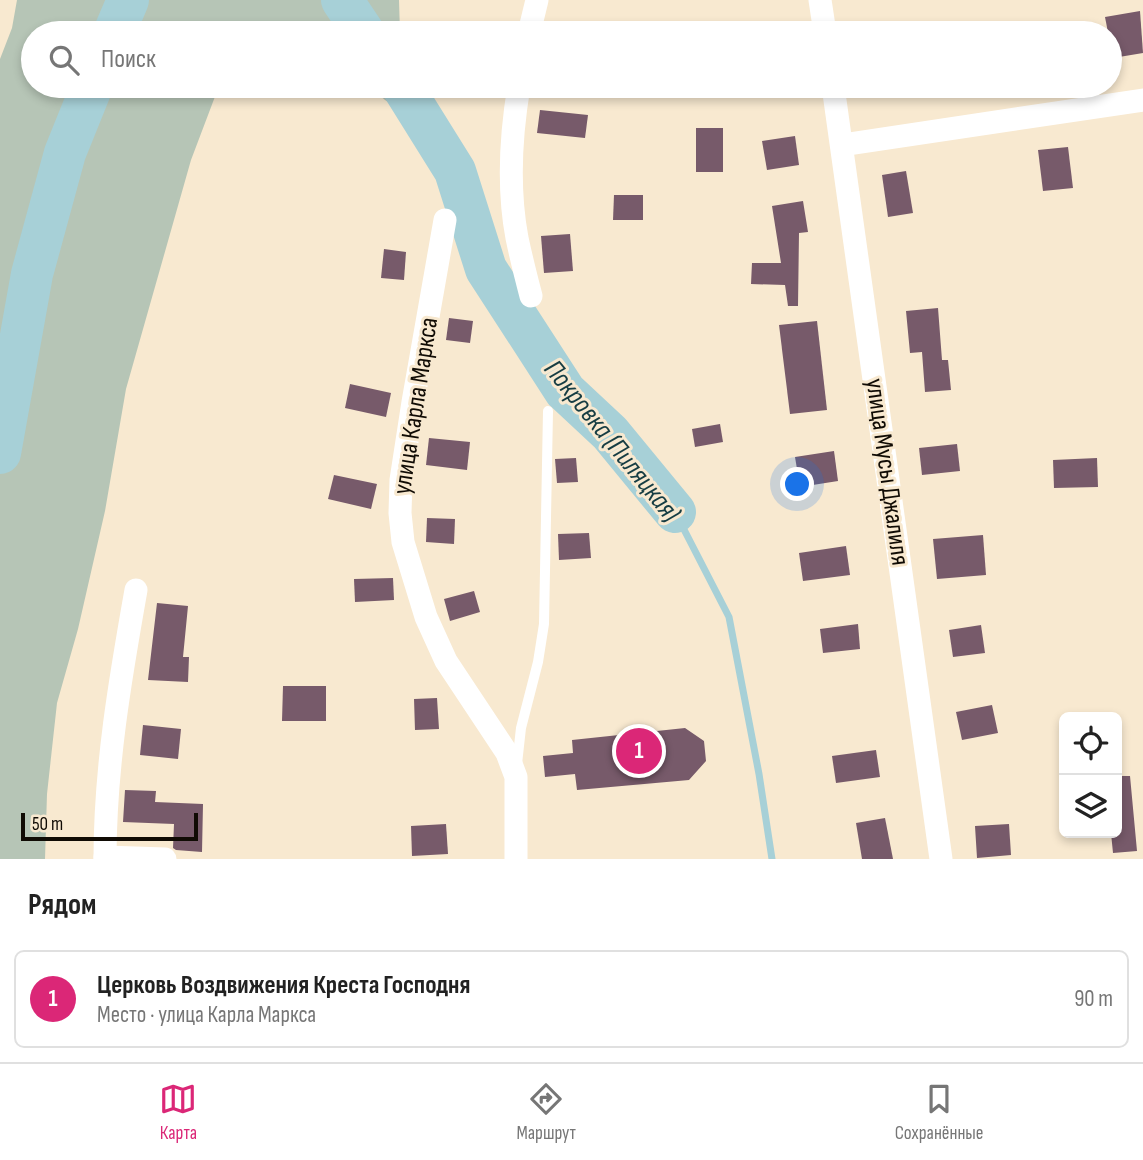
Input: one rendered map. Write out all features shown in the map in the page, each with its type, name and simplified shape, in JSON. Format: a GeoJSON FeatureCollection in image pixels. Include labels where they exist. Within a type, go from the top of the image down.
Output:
{"type":"FeatureCollection","features":[{"type":"Feature","properties":{"kind":"street"},"geometry":{"type":"LineString","coordinates":[[532,21],[537,0]]}},
{"type":"Feature","properties":{"kind":"street"},"geometry":{"type":"LineString","coordinates":[[820,0],[823,21]]}},
{"type":"Feature","properties":{"kind":"street"},"geometry":{"type":"LineString","coordinates":[[518,98],[513,201],[517,237],[531,296]]}},
{"type":"Feature","properties":{"kind":"street","name":"улица Мусы Джалиля"},"geometry":{"type":"LineString","coordinates":[[835,98],[941,859]]}},
{"type":"Feature","properties":{"kind":"street"},"geometry":{"type":"LineString","coordinates":[[842,145],[1143,100]]}},
{"type":"Feature","properties":{"kind":"street","name":"улица Карла Маркса"},"geometry":{"type":"LineString","coordinates":[[445,220],[401,480],[401,523],[413,579],[426,617],[446,661],[507,753],[516,777],[516,859]]}},
{"type":"Feature","properties":{"kind":"street"},"geometry":{"type":"LineString","coordinates":[[136,590],[115,707],[105,803],[105,858],[165,859]]}},
{"type":"Feature","properties":{"kind":"lane"},"geometry":{"type":"LineString","coordinates":[[516,777],[521,728],[538,662],[544,624],[548,411]]}},
{"type":"Feature","properties":{"kind":"green space"},"geometry":{"type":"Polygon","coordinates":[[[17,0],[399,0],[400,21],[21,21],[21,98],[214,98],[191,160],[126,389],[105,511],[78,629],[57,703],[47,794],[45,859],[0,859],[0,59],[12,28],[17,0]]]}},
{"type":"Feature","properties":{"kind":"green space"},"geometry":{"type":"Polygon","coordinates":[[[383,98],[418,98],[429,128],[383,98]]]}},
{"type":"Feature","properties":{"kind":"building"},"geometry":{"type":"Polygon","coordinates":[[[1140,11],[1143,53],[1122,56],[1122,21],[1106,21],[1105,17],[1140,11]]]}},
{"type":"Feature","properties":{"kind":"building"},"geometry":{"type":"Polygon","coordinates":[[[540,110],[588,115],[585,138],[537,133],[540,110]]]}},
{"type":"Feature","properties":{"kind":"building"},"geometry":{"type":"Polygon","coordinates":[[[696,128],[723,128],[723,172],[696,172],[696,128]]]}},
{"type":"Feature","properties":{"kind":"building"},"geometry":{"type":"Polygon","coordinates":[[[795,136],[799,165],[767,170],[762,141],[795,136]]]}},
{"type":"Feature","properties":{"kind":"building"},"geometry":{"type":"Polygon","coordinates":[[[1068,147],[1073,188],[1043,191],[1038,150],[1068,147]]]}},
{"type":"Feature","properties":{"kind":"building"},"geometry":{"type":"Polygon","coordinates":[[[906,171],[913,213],[888,217],[882,175],[906,171]]]}},
{"type":"Feature","properties":{"kind":"building"},"geometry":{"type":"Polygon","coordinates":[[[614,195],[643,195],[643,220],[613,220],[614,195]]]}},
{"type":"Feature","properties":{"kind":"building"},"geometry":{"type":"Polygon","coordinates":[[[803,201],[808,232],[799,233],[798,306],[788,306],[785,285],[751,284],[752,263],[781,263],[772,206],[803,201]]]}},
{"type":"Feature","properties":{"kind":"building"},"geometry":{"type":"Polygon","coordinates":[[[570,234],[573,271],[544,273],[541,236],[570,234]]]}},
{"type":"Feature","properties":{"kind":"building"},"geometry":{"type":"Polygon","coordinates":[[[384,249],[406,252],[404,280],[381,278],[384,249]]]}},
{"type":"Feature","properties":{"kind":"building"},"geometry":{"type":"Polygon","coordinates":[[[938,308],[942,360],[948,360],[951,390],[925,392],[922,352],[910,353],[906,311],[938,308]]]}},
{"type":"Feature","properties":{"kind":"building"},"geometry":{"type":"Polygon","coordinates":[[[449,318],[473,321],[470,343],[446,340],[449,318]]]}},
{"type":"Feature","properties":{"kind":"building"},"geometry":{"type":"Polygon","coordinates":[[[817,321],[827,410],[790,414],[779,325],[817,321]]]}},
{"type":"Feature","properties":{"kind":"building"},"geometry":{"type":"Polygon","coordinates":[[[350,384],[391,393],[386,417],[345,408],[350,384]]]}},
{"type":"Feature","properties":{"kind":"building"},"geometry":{"type":"Polygon","coordinates":[[[720,424],[723,442],[695,447],[692,429],[720,424]]]}},
{"type":"Feature","properties":{"kind":"building"},"geometry":{"type":"Polygon","coordinates":[[[429,438],[470,442],[467,470],[426,465],[429,438]]]}},
{"type":"Feature","properties":{"kind":"building"},"geometry":{"type":"Polygon","coordinates":[[[957,444],[960,471],[922,475],[919,448],[957,444]]]}},
{"type":"Feature","properties":{"kind":"building"},"geometry":{"type":"Polygon","coordinates":[[[834,451],[838,481],[800,487],[795,457],[834,451]]]}},
{"type":"Feature","properties":{"kind":"building"},"geometry":{"type":"Polygon","coordinates":[[[576,458],[578,482],[557,483],[555,459],[576,458]]]}},
{"type":"Feature","properties":{"kind":"building"},"geometry":{"type":"Polygon","coordinates":[[[1097,458],[1098,487],[1054,488],[1053,460],[1097,458]]]}},
{"type":"Feature","properties":{"kind":"building"},"geometry":{"type":"Polygon","coordinates":[[[334,475],[377,484],[371,509],[328,499],[334,475]]]}},
{"type":"Feature","properties":{"kind":"building"},"geometry":{"type":"Polygon","coordinates":[[[427,518],[455,519],[454,544],[426,542],[427,518]]]}},
{"type":"Feature","properties":{"kind":"building"},"geometry":{"type":"Polygon","coordinates":[[[589,533],[591,558],[559,560],[558,534],[589,533]]]}},
{"type":"Feature","properties":{"kind":"building"},"geometry":{"type":"Polygon","coordinates":[[[983,535],[986,575],[937,579],[933,539],[983,535]]]}},
{"type":"Feature","properties":{"kind":"building"},"geometry":{"type":"Polygon","coordinates":[[[846,546],[850,575],[803,581],[799,553],[846,546]]]}},
{"type":"Feature","properties":{"kind":"building"},"geometry":{"type":"Polygon","coordinates":[[[393,578],[394,600],[355,602],[354,579],[393,578]]]}},
{"type":"Feature","properties":{"kind":"building"},"geometry":{"type":"Polygon","coordinates":[[[474,591],[480,612],[450,621],[444,599],[474,591]]]}},
{"type":"Feature","properties":{"kind":"building"},"geometry":{"type":"Polygon","coordinates":[[[157,603],[188,606],[183,657],[189,657],[188,682],[148,680],[157,603]]]}},
{"type":"Feature","properties":{"kind":"building"},"geometry":{"type":"Polygon","coordinates":[[[858,624],[860,649],[823,653],[820,629],[858,624]]]}},
{"type":"Feature","properties":{"kind":"building"},"geometry":{"type":"Polygon","coordinates":[[[981,625],[985,653],[953,657],[949,630],[981,625]]]}},
{"type":"Feature","properties":{"kind":"building"},"geometry":{"type":"Polygon","coordinates":[[[283,686],[326,686],[326,721],[282,721],[283,686]]]}},
{"type":"Feature","properties":{"kind":"building"},"geometry":{"type":"Polygon","coordinates":[[[437,698],[439,729],[415,730],[414,699],[437,698]]]}},
{"type":"Feature","properties":{"kind":"building"},"geometry":{"type":"Polygon","coordinates":[[[992,705],[998,733],[962,740],[956,712],[992,705]]]}},
{"type":"Feature","properties":{"kind":"building"},"geometry":{"type":"Polygon","coordinates":[[[143,725],[181,729],[178,759],[140,755],[143,725]]]}},
{"type":"Feature","properties":{"kind":"building"},"geometry":{"type":"Polygon","coordinates":[[[685,728],[704,741],[706,761],[689,780],[577,790],[575,774],[545,777],[543,756],[573,753],[572,740],[685,728]]]}},
{"type":"Feature","properties":{"kind":"building"},"geometry":{"type":"Polygon","coordinates":[[[876,750],[880,777],[836,783],[832,756],[876,750]]]}},
{"type":"Feature","properties":{"kind":"building"},"geometry":{"type":"Polygon","coordinates":[[[1122,776],[1130,776],[1137,851],[1113,853],[1112,838],[1122,838],[1122,776]]]}},
{"type":"Feature","properties":{"kind":"building"},"geometry":{"type":"Polygon","coordinates":[[[125,790],[156,791],[155,802],[203,804],[202,852],[173,848],[174,824],[123,822],[125,790]]]}},
{"type":"Feature","properties":{"kind":"building"},"geometry":{"type":"Polygon","coordinates":[[[885,818],[893,859],[862,859],[856,823],[885,818]]]}},
{"type":"Feature","properties":{"kind":"building"},"geometry":{"type":"Polygon","coordinates":[[[446,824],[448,854],[412,856],[411,826],[446,824]]]}},
{"type":"Feature","properties":{"kind":"building"},"geometry":{"type":"Polygon","coordinates":[[[1009,824],[1011,855],[977,858],[975,826],[1009,824]]]}},
{"type":"Feature","properties":{"kind":"waterway"},"geometry":{"type":"LineString","coordinates":[[119,21],[128,0]]}},
{"type":"Feature","properties":{"kind":"waterway","name":"Покровка (Пиляцкая)"},"geometry":{"type":"LineString","coordinates":[[342,0],[356,21]]}},
{"type":"Feature","properties":{"kind":"waterway"},"geometry":{"type":"LineString","coordinates":[[0,453],[32,274],[65,153],[87,98]]}},
{"type":"Feature","properties":{"kind":"waterway","name":"Покровка (Пиляцкая)"},"geometry":{"type":"LineString","coordinates":[[409,98],[455,171],[486,269],[565,391],[610,433],[675,512]]}},
{"type":"Feature","properties":{"kind":"waterway","name":"Покровка (Пиляцкая)"},"geometry":{"type":"LineString","coordinates":[[675,512],[729,617],[772,859]]}},
{"type":"Feature","properties":{"kind":"place","name":"Церковь Воздвижения Креста Господня"},"geometry":{"type":"Point","coordinates":[639,751]}}]}
